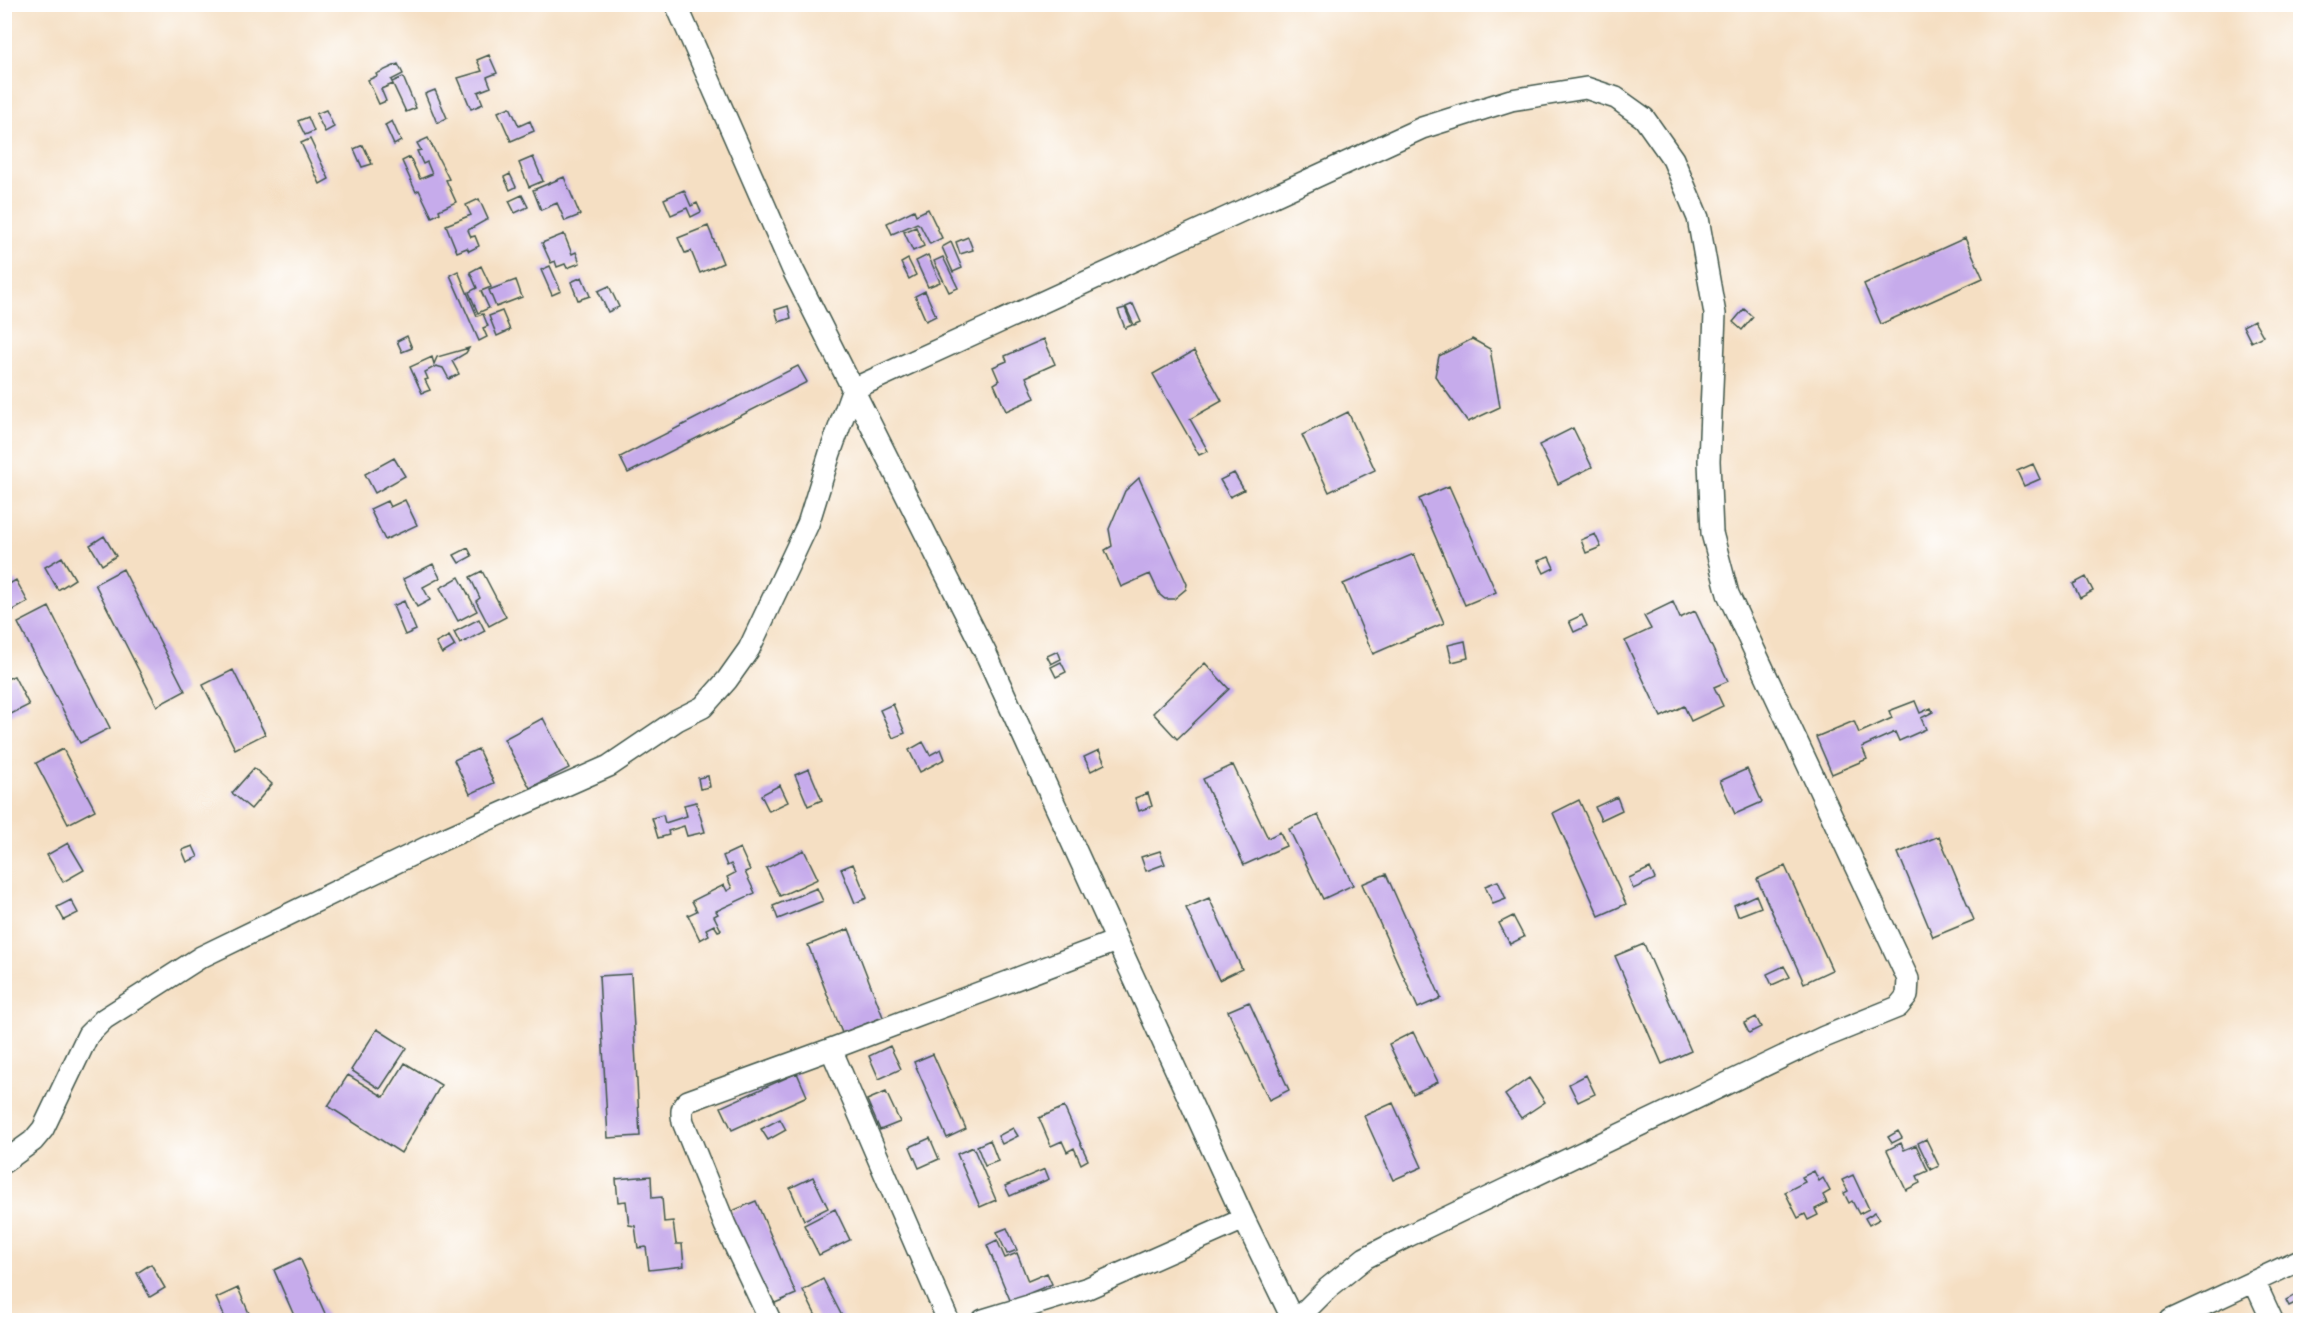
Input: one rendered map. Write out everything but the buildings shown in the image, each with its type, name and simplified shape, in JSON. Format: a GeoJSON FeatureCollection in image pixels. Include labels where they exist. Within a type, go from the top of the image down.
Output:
{"type":"FeatureCollection","features":[{"type":"Feature","properties":{"kind":"street"},"geometry":{"type":"LineString","coordinates":[[4,1162],[33,1141],[43,1129],[88,1035],[96,1025],[141,994],[201,957],[444,839],[609,766],[677,720],[703,706],[727,680],[754,638],[808,524],[853,389],[1422,128],[1511,100],[1586,88],[1616,98],[1644,118],[1673,159],[1698,218],[1714,314],[1709,461],[1712,533],[1728,594],[1908,979],[1907,996],[1898,1007],[1824,1037],[1365,1258],[1328,1288],[1295,1320],[1244,1220],[987,656],[853,389],[793,270],[676,4]]}},
{"type":"Feature","properties":{"kind":"street"},"geometry":{"type":"LineString","coordinates":[[770,1320],[725,1225],[683,1122],[682,1109],[688,1101],[1116,941]]}},
{"type":"Feature","properties":{"kind":"street"},"geometry":{"type":"LineString","coordinates":[[831,1049],[948,1320]]}},
{"type":"Feature","properties":{"kind":"street"},"geometry":{"type":"LineString","coordinates":[[983,1320],[1088,1288],[1244,1220]]}},
{"type":"Feature","properties":{"kind":"street"},"geometry":{"type":"LineString","coordinates":[[2171,1320],[2301,1260]]}},
{"type":"Feature","properties":{"kind":"street"},"geometry":{"type":"LineString","coordinates":[[2253,1281],[2272,1320]]}}]}
